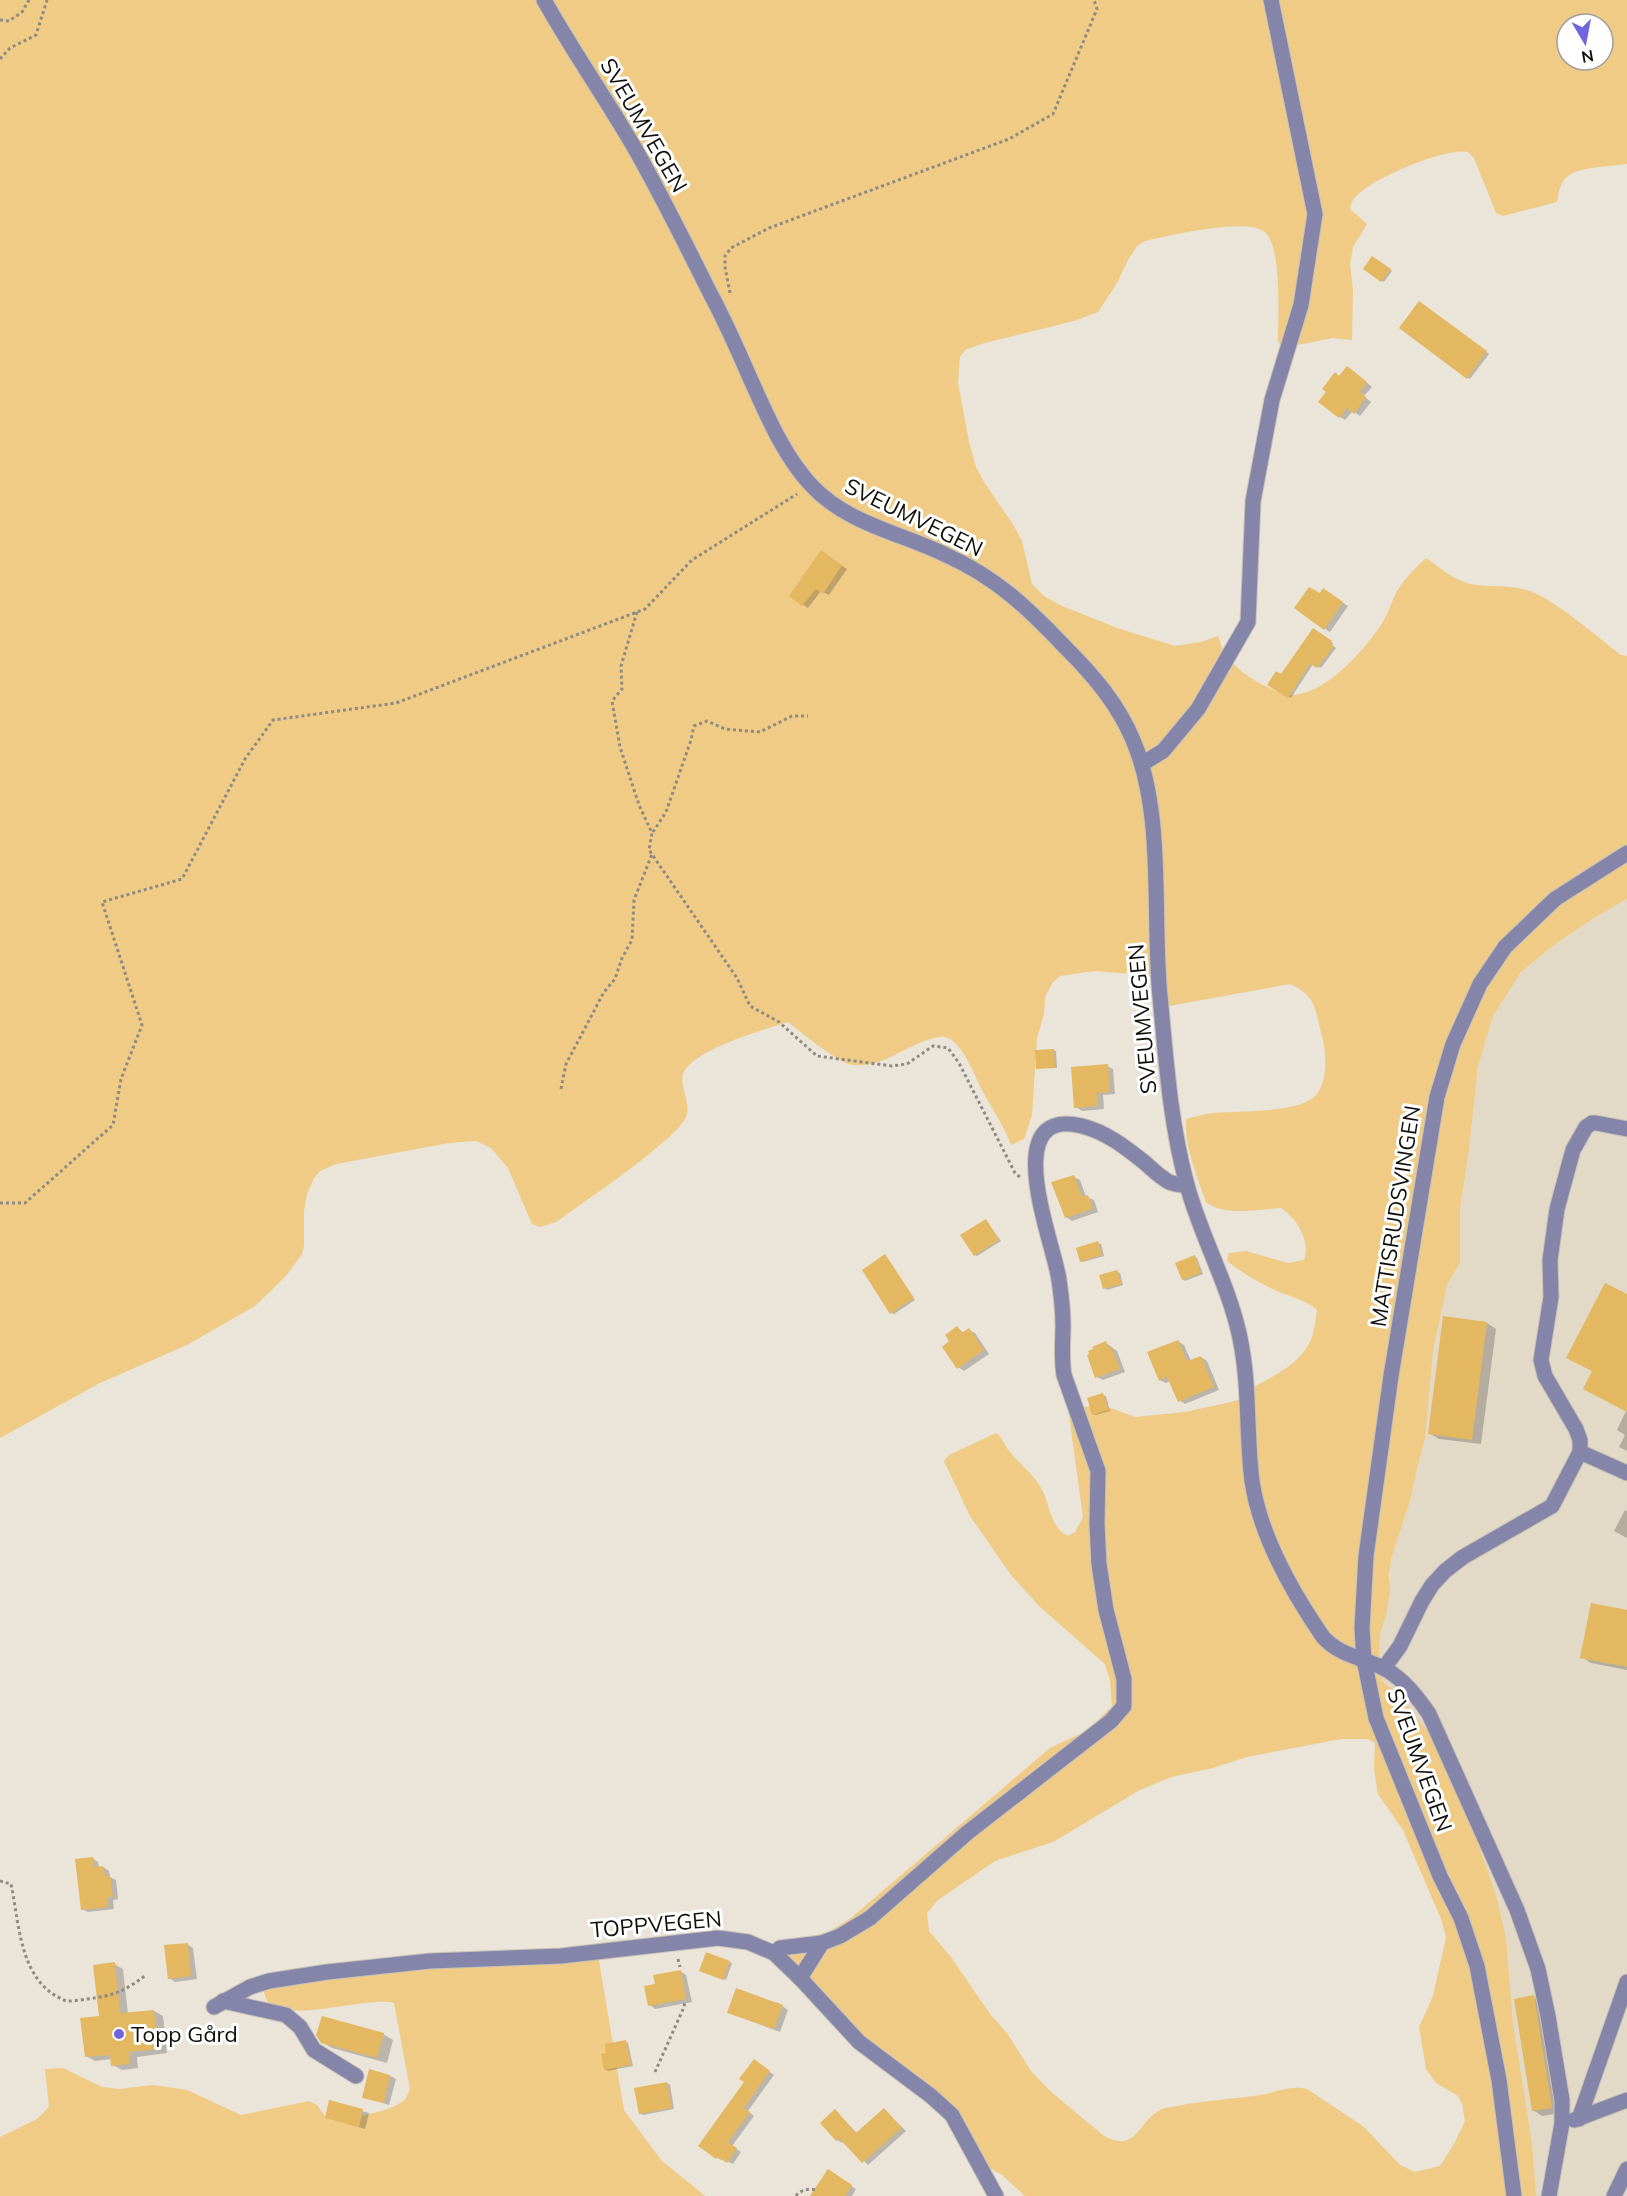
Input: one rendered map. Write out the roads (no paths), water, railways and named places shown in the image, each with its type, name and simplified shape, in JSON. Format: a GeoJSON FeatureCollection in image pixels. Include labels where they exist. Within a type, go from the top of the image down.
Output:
{"type":"FeatureCollection","features":[{"type":"Feature","properties":{"kind":"street","name":"SVEUMVEGEN"},"geometry":{"type":"LineString","coordinates":[[544,0],[636,150],[723,316],[773,428],[799,471],[811,485],[842,511],[945,554],[974,569],[1026,606],[1077,659],[1110,698],[1127,725],[1142,764],[1148,791],[1152,829],[1158,978],[1173,1117],[1187,1185],[1234,1312],[1248,1393],[1252,1485],[1265,1528],[1289,1580],[1323,1637],[1331,1646],[1347,1655],[1364,1660],[1377,1718],[1440,1876],[1461,1918],[1478,1966],[1499,2080],[1514,2196]]}},
{"type":"Feature","properties":{"kind":"street"},"geometry":{"type":"LineString","coordinates":[[1142,764],[1162,751],[1198,709],[1248,622],[1253,501],[1272,400],[1302,305],[1315,214],[1270,0]]}},
{"type":"Feature","properties":{"kind":"street","name":"MATTISRUDSVINGEN"},"geometry":{"type":"LineString","coordinates":[[1364,1660],[1362,1628],[1366,1556],[1390,1387],[1437,1097],[1453,1044],[1480,984],[1505,947],[1555,899],[1627,853]]}},
{"type":"Feature","properties":{"kind":"street"},"geometry":{"type":"LineString","coordinates":[[1384,1668],[1406,1636],[1432,1585],[1463,1557],[1552,1506],[1580,1452],[1580,1440],[1576,1429],[1545,1376],[1541,1360],[1551,1297],[1551,1260],[1556,1219],[1570,1160],[1586,1127],[1596,1123],[1627,1129]]}},
{"type":"Feature","properties":{"kind":"street"},"geometry":{"type":"LineString","coordinates":[[774,1953],[780,1948],[822,1943],[840,1936],[870,1918],[967,1833],[1111,1721],[1124,1706],[1124,1679],[1106,1610],[1099,1564],[1098,1471],[1064,1375],[1059,1278],[1036,1190],[1036,1154],[1044,1133],[1051,1128],[1068,1124],[1080,1125],[1103,1133],[1163,1178],[1172,1183],[1187,1185]]}},
{"type":"Feature","properties":{"kind":"street"},"geometry":{"type":"LineString","coordinates":[[1580,1452],[1627,1473]]}},
{"type":"Feature","properties":{"kind":"street"},"geometry":{"type":"LineString","coordinates":[[1364,1660],[1384,1668],[1404,1684],[1429,1713],[1517,1910],[1538,1969],[1559,2080],[1562,2123],[1549,2196]]}},
{"type":"Feature","properties":{"kind":"street","name":"TOPPVEGEN"},"geometry":{"type":"LineString","coordinates":[[356,2076],[314,2050],[300,2027],[286,2015],[218,2004],[249,1987],[270,1981],[327,1972],[430,1961],[561,1956],[718,1938],[748,1942],[774,1953],[859,2042],[931,2096],[952,2115],[996,2196]]}},
{"type":"Feature","properties":{"kind":"street"},"geometry":{"type":"LineString","coordinates":[[800,1978],[822,1943]]}},
{"type":"Feature","properties":{"kind":"street"},"geometry":{"type":"LineString","coordinates":[[1579,2119],[1627,1982]]}},
{"type":"Feature","properties":{"kind":"street"},"geometry":{"type":"LineString","coordinates":[[1562,2123],[1579,2119],[1627,2100]]}},
{"type":"Feature","properties":{"kind":"street"},"geometry":{"type":"LineString","coordinates":[[1614,2196],[1627,2169]]}},
{"type":"Feature","properties":{"kind":"place","name":"Topp Gård"},"geometry":{"type":"Point","coordinates":[119,2034]}}]}
